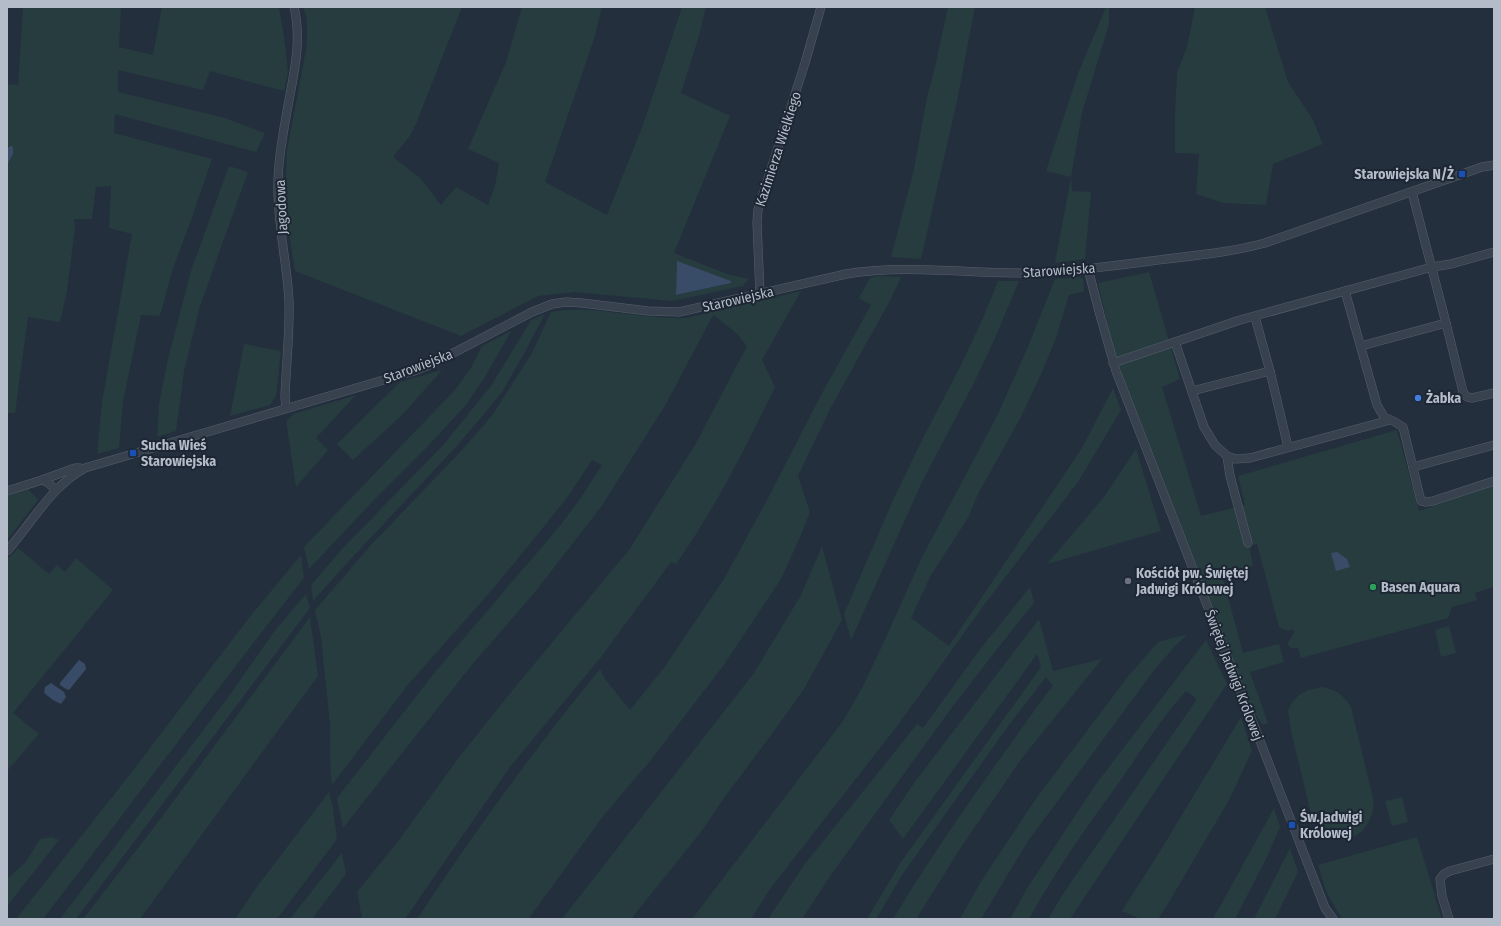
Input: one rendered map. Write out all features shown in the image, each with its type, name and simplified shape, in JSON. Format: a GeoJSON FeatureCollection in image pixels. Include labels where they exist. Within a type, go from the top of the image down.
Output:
{"type":"FeatureCollection","features":[{"type":"Feature","properties":{"kind":"street","name":"Jagodowa"},"geometry":{"type":"LineString","coordinates":[[286,408],[285,398],[289,300],[278,202],[278,183],[280,148],[297,51],[298,34],[294,7]]}},
{"type":"Feature","properties":{"kind":"street","name":"Kazimierza Wielkiego"},"geometry":{"type":"LineString","coordinates":[[760,294],[757,222],[758,210],[805,63],[821,7]]}},
{"type":"Feature","properties":{"kind":"street","name":"Starowiejska"},"geometry":{"type":"LineString","coordinates":[[7,551],[56,490],[70,477],[85,468],[421,368],[436,362],[532,312],[552,304],[566,302],[582,303],[648,311],[680,312],[846,274],[869,271],[893,270],[1031,273],[1088,269],[1248,248],[1482,167],[1494,165]]}},
{"type":"Feature","properties":{"kind":"street"},"geometry":{"type":"LineString","coordinates":[[1412,192],[1463,392],[1467,397],[1472,398],[1494,393]]}},
{"type":"Feature","properties":{"kind":"street"},"geometry":{"type":"LineString","coordinates":[[1113,363],[1255,317],[1432,267],[1451,264],[1494,252]]}},
{"type":"Feature","properties":{"kind":"street","name":"Świętej Jadwigi Królowej"},"geometry":{"type":"LineString","coordinates":[[1088,269],[1113,363],[1300,846],[1325,908],[1332,919]]}},
{"type":"Feature","properties":{"kind":"street"},"geometry":{"type":"LineString","coordinates":[[1345,291],[1377,405],[1384,417],[1403,427],[1421,501],[1426,502],[1494,481]]}},
{"type":"Feature","properties":{"kind":"street"},"geometry":{"type":"LineString","coordinates":[[1255,317],[1270,371],[1288,447]]}},
{"type":"Feature","properties":{"kind":"street"},"geometry":{"type":"LineString","coordinates":[[1361,346],[1446,323]]}},
{"type":"Feature","properties":{"kind":"street"},"geometry":{"type":"LineString","coordinates":[[1175,342],[1204,427],[1215,445],[1227,456],[1235,459],[1250,458],[1390,420]]}},
{"type":"Feature","properties":{"kind":"street"},"geometry":{"type":"LineString","coordinates":[[1192,391],[1270,371]]}},
{"type":"Feature","properties":{"kind":"street"},"geometry":{"type":"LineString","coordinates":[[1413,467],[1494,445]]}},
{"type":"Feature","properties":{"kind":"street"},"geometry":{"type":"LineString","coordinates":[[1227,456],[1230,476],[1248,543]]}},
{"type":"Feature","properties":{"kind":"street"},"geometry":{"type":"LineString","coordinates":[[7,491],[75,468],[85,468]]}},
{"type":"Feature","properties":{"kind":"street"},"geometry":{"type":"LineString","coordinates":[[42,480],[48,482],[56,490]]}},
{"type":"Feature","properties":{"kind":"street"},"geometry":{"type":"LineString","coordinates":[[1449,919],[1442,896],[1440,879],[1444,874],[1450,871],[1494,859]]}},
{"type":"Feature","properties":{"kind":"green space"},"geometry":{"type":"Polygon","coordinates":[[[23,7],[121,7],[119,47],[153,55],[162,7],[279,7],[284,37],[288,72],[284,91],[210,71],[203,90],[118,70],[118,92],[225,118],[265,133],[256,152],[115,114],[114,133],[212,159],[173,268],[161,312],[159,316],[141,315],[123,402],[119,448],[97,454],[102,402],[132,234],[109,228],[111,186],[96,187],[92,219],[74,219],[75,228],[67,291],[60,322],[28,317],[15,413],[7,413],[7,165],[13,154],[9,146],[7,148],[7,84],[18,85],[23,7]]]}},
{"type":"Feature","properties":{"kind":"green space"},"geometry":{"type":"Polygon","coordinates":[[[303,7],[462,7],[416,124],[409,137],[393,157],[420,178],[441,205],[456,187],[488,205],[495,186],[499,163],[468,149],[506,62],[522,7],[602,7],[594,39],[545,182],[607,215],[643,125],[682,7],[706,7],[699,36],[681,93],[730,116],[674,253],[727,274],[749,279],[743,286],[672,301],[575,292],[538,296],[461,336],[295,271],[285,209],[287,150],[307,44],[307,19],[303,7]],[[677,262],[676,295],[731,283],[731,281],[677,262]]]}},
{"type":"Feature","properties":{"kind":"green space"},"geometry":{"type":"Polygon","coordinates":[[[948,7],[975,7],[957,101],[921,259],[891,257],[914,169],[927,97],[948,7]]]}},
{"type":"Feature","properties":{"kind":"green space"},"geometry":{"type":"Polygon","coordinates":[[[1106,7],[1109,7],[1109,24],[1082,113],[1071,177],[1046,171],[1079,71],[1106,7]]]}},
{"type":"Feature","properties":{"kind":"green space"},"geometry":{"type":"Polygon","coordinates":[[[1195,7],[1265,7],[1288,82],[1312,118],[1323,144],[1273,164],[1266,205],[1224,203],[1196,194],[1199,154],[1175,153],[1177,73],[1187,47],[1195,7]]]}},
{"type":"Feature","properties":{"kind":"green space"},"geometry":{"type":"Polygon","coordinates":[[[229,166],[248,172],[200,306],[184,371],[176,431],[157,437],[159,404],[168,359],[191,271],[229,166]]]}},
{"type":"Feature","properties":{"kind":"green space"},"geometry":{"type":"Polygon","coordinates":[[[1071,177],[1072,191],[1091,192],[1085,259],[1055,263],[1071,177]]]}},
{"type":"Feature","properties":{"kind":"green space"},"geometry":{"type":"Polygon","coordinates":[[[1149,272],[1180,379],[1162,387],[1201,516],[1245,505],[1238,476],[1397,430],[1419,511],[1494,485],[1494,587],[1475,593],[1477,600],[1452,607],[1448,618],[1301,658],[1298,648],[1291,648],[1287,644],[1294,633],[1293,629],[1287,631],[1279,627],[1257,544],[1252,545],[1250,550],[1253,566],[1222,575],[1243,653],[1279,644],[1284,662],[1250,672],[1268,723],[1263,725],[1255,714],[1249,700],[1113,348],[1098,283],[1149,272]]]}},
{"type":"Feature","properties":{"kind":"green space"},"geometry":{"type":"Polygon","coordinates":[[[877,276],[901,277],[892,297],[830,409],[798,476],[810,512],[801,535],[781,579],[723,666],[651,760],[604,815],[530,917],[527,919],[417,919],[505,792],[600,669],[605,679],[630,710],[663,669],[724,579],[821,395],[871,305],[859,298],[870,278],[877,276]]]}},
{"type":"Feature","properties":{"kind":"green space"},"geometry":{"type":"Polygon","coordinates":[[[1080,277],[1083,279],[1084,291],[1069,295],[1056,338],[1021,417],[978,494],[968,518],[931,575],[911,618],[949,646],[1082,448],[1113,388],[1121,410],[1078,482],[987,601],[898,725],[770,889],[751,919],[692,919],[843,721],[863,686],[922,557],[997,416],[1027,349],[1055,279],[1080,277]]]}},
{"type":"Feature","properties":{"kind":"green space"},"geometry":{"type":"Polygon","coordinates":[[[998,281],[1019,281],[974,383],[922,482],[851,640],[844,614],[893,500],[960,367],[983,318],[998,281]]]}},
{"type":"Feature","properties":{"kind":"green space"},"geometry":{"type":"Polygon","coordinates":[[[801,291],[762,360],[775,387],[717,500],[676,564],[671,562],[601,657],[510,767],[405,919],[362,919],[357,892],[396,844],[457,760],[507,697],[629,550],[695,445],[747,346],[736,333],[714,315],[712,317],[666,404],[601,507],[535,592],[471,666],[343,828],[337,798],[435,672],[558,528],[580,499],[602,465],[592,460],[569,495],[542,529],[497,584],[407,686],[332,785],[330,762],[330,725],[321,637],[315,610],[371,545],[462,450],[493,414],[532,353],[551,312],[584,310],[652,317],[686,318],[801,291]]]}},
{"type":"Feature","properties":{"kind":"green space"},"geometry":{"type":"Polygon","coordinates":[[[545,314],[502,392],[454,449],[313,601],[311,585],[342,549],[443,445],[491,386],[531,320],[545,314]]]}},
{"type":"Feature","properties":{"kind":"green space"},"geometry":{"type":"Polygon","coordinates":[[[511,331],[485,377],[466,405],[309,569],[304,547],[454,391],[471,368],[482,346],[511,331]]]}},
{"type":"Feature","properties":{"kind":"green space"},"geometry":{"type":"Polygon","coordinates":[[[244,344],[281,351],[276,396],[270,405],[230,416],[244,344]]]}},
{"type":"Feature","properties":{"kind":"green space"},"geometry":{"type":"Polygon","coordinates":[[[442,370],[403,414],[353,460],[337,444],[400,382],[442,370]]]}},
{"type":"Feature","properties":{"kind":"green space"},"geometry":{"type":"Polygon","coordinates":[[[356,395],[316,438],[328,450],[296,487],[287,420],[293,414],[356,395]]]}},
{"type":"Feature","properties":{"kind":"green space"},"geometry":{"type":"Polygon","coordinates":[[[1136,449],[1161,531],[1047,564],[1104,497],[1136,449]]]}},
{"type":"Feature","properties":{"kind":"green space"},"geometry":{"type":"Polygon","coordinates":[[[28,489],[38,500],[7,540],[7,496],[28,489]]]}},
{"type":"Feature","properties":{"kind":"green space"},"geometry":{"type":"Polygon","coordinates":[[[822,546],[842,620],[804,689],[724,798],[701,832],[631,919],[562,919],[754,673],[801,595],[822,546]]]}},
{"type":"Feature","properties":{"kind":"green space"},"geometry":{"type":"Polygon","coordinates":[[[18,548],[49,574],[57,565],[65,572],[76,558],[113,590],[13,713],[39,734],[7,771],[7,560],[18,548]]]}},
{"type":"Feature","properties":{"kind":"green space"},"geometry":{"type":"Polygon","coordinates":[[[301,555],[304,578],[43,919],[16,919],[131,773],[248,619],[301,555]]]}},
{"type":"Feature","properties":{"kind":"green space"},"geometry":{"type":"Polygon","coordinates":[[[1030,587],[1034,603],[953,706],[833,872],[802,919],[768,919],[804,865],[917,724],[923,728],[981,648],[1030,587]]]}},
{"type":"Feature","properties":{"kind":"green space"},"geometry":{"type":"Polygon","coordinates":[[[306,594],[310,608],[76,919],[60,919],[229,696],[276,629],[306,594]]]}},
{"type":"Feature","properties":{"kind":"green space"},"geometry":{"type":"Polygon","coordinates":[[[310,617],[318,676],[140,919],[83,919],[155,826],[310,617]]]}},
{"type":"Feature","properties":{"kind":"green space"},"geometry":{"type":"Polygon","coordinates":[[[1039,619],[1053,671],[1102,659],[1022,758],[960,849],[916,919],[893,919],[929,861],[968,804],[1053,686],[1046,677],[1006,729],[902,875],[876,919],[867,919],[901,862],[1041,667],[1037,654],[903,839],[889,820],[914,783],[1039,619]]]}},
{"type":"Feature","properties":{"kind":"green space"},"geometry":{"type":"Polygon","coordinates":[[[1449,626],[1456,653],[1441,657],[1435,630],[1449,626]]]}},
{"type":"Feature","properties":{"kind":"green space"},"geometry":{"type":"Polygon","coordinates":[[[1188,634],[1176,645],[1152,673],[1028,841],[981,919],[960,919],[980,883],[1035,800],[1129,675],[1158,642],[1188,634]]]}},
{"type":"Feature","properties":{"kind":"green space"},"geometry":{"type":"Polygon","coordinates":[[[1206,640],[1227,684],[1070,919],[1048,919],[1063,894],[1197,699],[1186,691],[1162,721],[1087,827],[1051,881],[1029,919],[1010,919],[1026,890],[1096,784],[1206,640]]]}},
{"type":"Feature","properties":{"kind":"green space"},"geometry":{"type":"Polygon","coordinates":[[[1323,687],[1339,694],[1351,707],[1373,798],[1374,805],[1369,821],[1364,829],[1357,835],[1350,838],[1342,838],[1327,833],[1313,822],[1291,731],[1288,710],[1292,702],[1299,695],[1308,690],[1323,687]]]}},
{"type":"Feature","properties":{"kind":"green space"},"geometry":{"type":"Polygon","coordinates":[[[1241,717],[1252,751],[1229,800],[1169,902],[1158,919],[1141,919],[1122,911],[1162,848],[1241,717]]]}},
{"type":"Feature","properties":{"kind":"green space"},"geometry":{"type":"Polygon","coordinates":[[[329,792],[333,808],[337,839],[277,919],[235,919],[256,888],[329,792]]]}},
{"type":"Feature","properties":{"kind":"green space"},"geometry":{"type":"Polygon","coordinates":[[[1402,797],[1408,822],[1392,826],[1385,801],[1402,797]]]}},
{"type":"Feature","properties":{"kind":"green space"},"geometry":{"type":"Polygon","coordinates":[[[1274,808],[1280,827],[1267,857],[1235,919],[1213,919],[1274,808]]]}},
{"type":"Feature","properties":{"kind":"green space"},"geometry":{"type":"Polygon","coordinates":[[[52,837],[59,840],[7,906],[7,879],[26,862],[40,839],[52,837]]]}},
{"type":"Feature","properties":{"kind":"green space"},"geometry":{"type":"Polygon","coordinates":[[[1417,837],[1442,919],[1342,919],[1326,891],[1318,865],[1417,837]]]}},
{"type":"Feature","properties":{"kind":"green space"},"geometry":{"type":"Polygon","coordinates":[[[1290,848],[1298,872],[1275,919],[1254,919],[1290,848]]]}},
{"type":"Feature","properties":{"kind":"green space"},"geometry":{"type":"Polygon","coordinates":[[[342,853],[346,874],[312,919],[290,919],[342,853]]]}},
{"type":"Feature","properties":{"kind":"water"},"geometry":{"type":"Polygon","coordinates":[[[11,146],[13,147],[13,154],[7,165],[7,148],[11,146]]]}},
{"type":"Feature","properties":{"kind":"water"},"geometry":{"type":"Polygon","coordinates":[[[677,261],[731,281],[731,283],[676,295],[677,261]]]}},
{"type":"Feature","properties":{"kind":"water"},"geometry":{"type":"Polygon","coordinates":[[[1337,552],[1347,559],[1350,567],[1336,571],[1331,553],[1337,552]]]}},
{"type":"Feature","properties":{"kind":"water"},"geometry":{"type":"Polygon","coordinates":[[[79,660],[85,664],[86,669],[69,690],[66,689],[60,685],[60,683],[79,660]]]}},
{"type":"Feature","properties":{"kind":"water"},"geometry":{"type":"Polygon","coordinates":[[[51,683],[64,692],[66,697],[61,704],[44,693],[45,687],[51,683]]]}},
{"type":"Feature","properties":{"kind":"place","name":"Starowiejska N/Ż"},"geometry":{"type":"Point","coordinates":[1462,174]}},
{"type":"Feature","properties":{"kind":"place","name":"Żabka"},"geometry":{"type":"Point","coordinates":[1418,398]}},
{"type":"Feature","properties":{"kind":"place","name":"Sucha Wieś Starowiejska"},"geometry":{"type":"Point","coordinates":[133,453]}},
{"type":"Feature","properties":{"kind":"place","name":"Kościół pw. Świętej Jadwigi Królowej"},"geometry":{"type":"Point","coordinates":[1128,581]}},
{"type":"Feature","properties":{"kind":"place","name":"Basen Aquara"},"geometry":{"type":"Point","coordinates":[1373,587]}},
{"type":"Feature","properties":{"kind":"place","name":"Św.Jadwigi Królowej"},"geometry":{"type":"Point","coordinates":[1292,825]}}]}
